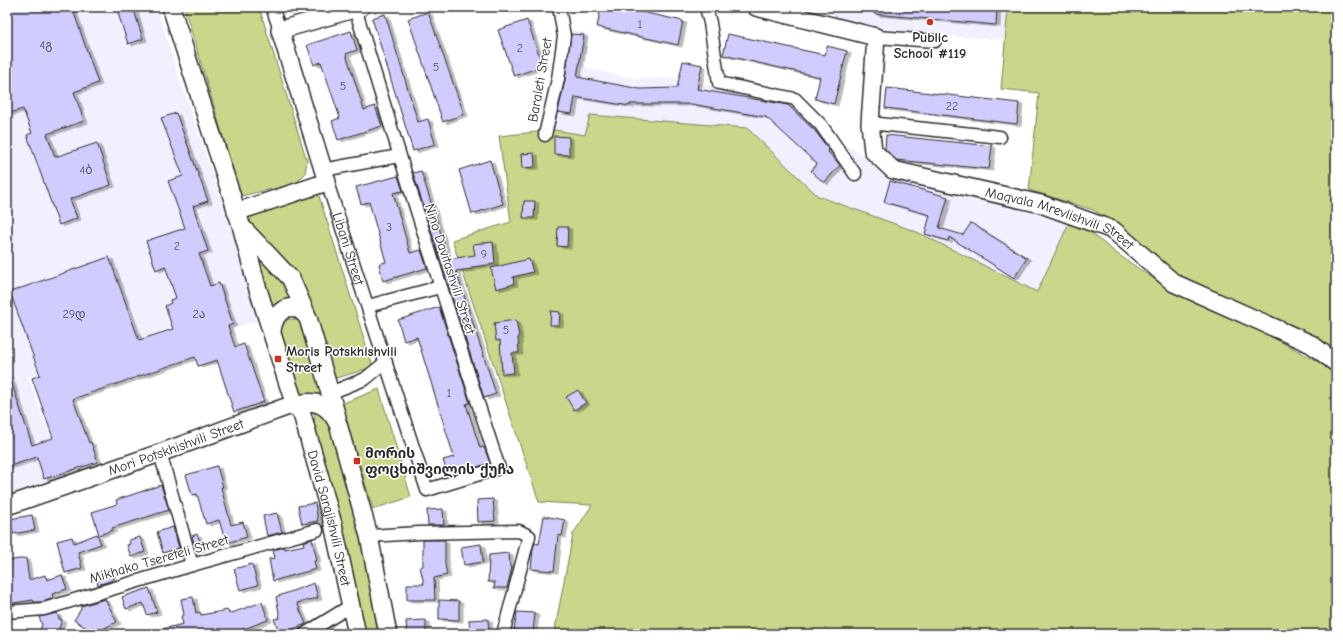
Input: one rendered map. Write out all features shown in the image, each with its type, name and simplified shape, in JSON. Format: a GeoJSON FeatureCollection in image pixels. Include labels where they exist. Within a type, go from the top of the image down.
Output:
{"type":"FeatureCollection","features":[{"type":"Feature","properties":{"kind":"street"},"geometry":{"type":"LineString","coordinates":[[171,7],[295,405]]}},
{"type":"Feature","properties":{"kind":"street","name":"Libani Street"},"geometry":{"type":"LineString","coordinates":[[272,7],[426,490]]}},
{"type":"Feature","properties":{"kind":"street"},"geometry":{"type":"LineString","coordinates":[[280,30],[357,7]]}},
{"type":"Feature","properties":{"kind":"street","name":"Nino Davitashvili Street"},"geometry":{"type":"LineString","coordinates":[[357,7],[399,156],[440,288],[499,468],[426,490]]}},
{"type":"Feature","properties":{"kind":"street","name":"Baraleti Street"},"geometry":{"type":"LineString","coordinates":[[546,135],[558,79],[564,36],[559,7]]}},
{"type":"Feature","properties":{"kind":"street"},"geometry":{"type":"LineString","coordinates":[[706,7],[710,23],[719,83],[795,99],[822,126],[855,174]]}},
{"type":"Feature","properties":{"kind":"street"},"geometry":{"type":"LineString","coordinates":[[756,7],[876,37],[935,41]]}},
{"type":"Feature","properties":{"kind":"street","name":"Maqvala Mrevlishvili Street"},"geometry":{"type":"LineString","coordinates":[[876,37],[870,123],[873,151],[893,170],[1041,204],[1113,230],[1174,283],[1311,344],[1336,363]]}},
{"type":"Feature","properties":{"kind":"street"},"geometry":{"type":"LineString","coordinates":[[870,123],[1000,137]]}},
{"type":"Feature","properties":{"kind":"street"},"geometry":{"type":"LineString","coordinates":[[238,219],[325,176],[399,156]]}},
{"type":"Feature","properties":{"kind":"street"},"geometry":{"type":"LineString","coordinates":[[238,219],[291,280],[308,318],[369,536],[388,634]]}},
{"type":"Feature","properties":{"kind":"street"},"geometry":{"type":"LineString","coordinates":[[368,306],[440,288]]}},
{"type":"Feature","properties":{"kind":"street"},"geometry":{"type":"LineString","coordinates":[[272,330],[273,320],[278,313],[286,308],[294,308],[302,311],[308,318]]}},
{"type":"Feature","properties":{"kind":"street"},"geometry":{"type":"LineString","coordinates":[[330,393],[365,379],[386,362]]}},
{"type":"Feature","properties":{"kind":"street","name":"Mori Potskhishvili Street"},"geometry":{"type":"LineString","coordinates":[[7,506],[160,453],[283,408],[304,402],[315,403],[325,407],[333,414],[338,424]]}},
{"type":"Feature","properties":{"kind":"street","name":"David Sarajishvili Street"},"geometry":{"type":"LineString","coordinates":[[295,405],[302,414],[331,517],[352,605],[357,634]]}},
{"type":"Feature","properties":{"kind":"street"},"geometry":{"type":"LineString","coordinates":[[160,453],[192,565]]}},
{"type":"Feature","properties":{"kind":"street","name":"Mikhako Tsereteli Street"},"geometry":{"type":"LineString","coordinates":[[7,612],[44,609],[317,530]]}},
{"type":"Feature","properties":{"kind":"street"},"geometry":{"type":"LineString","coordinates":[[369,536],[419,533],[519,531],[529,536],[503,634]]}},
{"type":"Feature","properties":{"kind":"street"},"geometry":{"type":"LineString","coordinates":[[306,634],[352,605]]}},
{"type":"Feature","properties":{"kind":"shaded area"},"geometry":{"type":"Polygon","coordinates":[[[7,7],[157,7],[177,71],[262,319],[184,346],[177,326],[28,377],[67,480],[7,501],[7,7]]]}},
{"type":"Feature","properties":{"kind":"shaded area","name":"Public School #119"},"geometry":{"type":"Polygon","coordinates":[[[836,7],[1008,7],[1004,40],[925,34],[873,28],[833,16],[836,7]]]}},
{"type":"Feature","properties":{"kind":"shaded area"},"geometry":{"type":"Polygon","coordinates":[[[568,30],[587,33],[586,68],[635,79],[673,78],[794,102],[819,128],[893,174],[1069,223],[1037,292],[917,232],[818,196],[747,128],[590,115],[585,135],[554,130],[568,30]]]}},
{"type":"Feature","properties":{"kind":"green space"},"geometry":{"type":"Polygon","coordinates":[[[184,7],[259,7],[307,161],[305,174],[295,184],[241,196],[184,7]]]}},
{"type":"Feature","properties":{"kind":"green space"},"geometry":{"type":"Polygon","coordinates":[[[289,7],[320,7],[291,14],[289,7]]]}},
{"type":"Feature","properties":{"kind":"green space"},"geometry":{"type":"Polygon","coordinates":[[[1008,7],[1336,7],[1336,353],[1181,281],[1121,227],[1093,210],[1029,190],[1039,93],[1001,89],[1008,7]]]}},
{"type":"Feature","properties":{"kind":"green space"},"geometry":{"type":"Polygon","coordinates":[[[590,115],[747,128],[818,196],[917,232],[1037,292],[1069,223],[1086,229],[1116,253],[1176,294],[1270,336],[1317,361],[1336,374],[1336,634],[554,634],[573,534],[592,505],[539,502],[452,240],[511,222],[499,136],[554,130],[585,135],[590,115]]]}},
{"type":"Feature","properties":{"kind":"green space"},"geometry":{"type":"Polygon","coordinates":[[[315,193],[319,196],[373,367],[334,379],[305,291],[254,234],[250,221],[253,215],[315,193]]]}},
{"type":"Feature","properties":{"kind":"green space"},"geometry":{"type":"Polygon","coordinates":[[[246,236],[286,282],[297,306],[271,312],[246,236]]]}},
{"type":"Feature","properties":{"kind":"green space"},"geometry":{"type":"Polygon","coordinates":[[[289,319],[297,320],[303,325],[328,401],[312,395],[296,396],[277,332],[282,322],[289,319]]]}},
{"type":"Feature","properties":{"kind":"green space"},"geometry":{"type":"Polygon","coordinates":[[[379,389],[411,497],[373,509],[341,404],[379,389]]]}},
{"type":"Feature","properties":{"kind":"green space"},"geometry":{"type":"Polygon","coordinates":[[[318,408],[327,420],[355,510],[383,634],[364,634],[313,431],[315,416],[313,411],[318,408]]]}},
{"type":"Feature","properties":{"kind":"building"},"geometry":{"type":"Polygon","coordinates":[[[7,7],[72,7],[98,83],[74,92],[84,121],[47,134],[55,157],[97,143],[111,185],[70,199],[77,218],[59,225],[27,135],[32,133],[23,109],[7,114],[7,7]]]}},
{"type":"Feature","properties":{"kind":"building"},"geometry":{"type":"Polygon","coordinates":[[[116,7],[133,7],[143,39],[128,44],[116,7]]]}},
{"type":"Feature","properties":{"kind":"building"},"geometry":{"type":"Polygon","coordinates":[[[601,7],[619,7],[683,21],[678,45],[597,27],[601,7]]]}},
{"type":"Feature","properties":{"kind":"building"},"geometry":{"type":"Polygon","coordinates":[[[874,7],[997,7],[996,25],[874,14],[874,7]]]}},
{"type":"Feature","properties":{"kind":"building"},"geometry":{"type":"Polygon","coordinates":[[[428,12],[464,114],[443,122],[408,19],[428,12]]]}},
{"type":"Feature","properties":{"kind":"building"},"geometry":{"type":"Polygon","coordinates":[[[385,14],[418,122],[428,119],[435,144],[413,151],[372,18],[385,14]]]}},
{"type":"Feature","properties":{"kind":"building"},"geometry":{"type":"Polygon","coordinates":[[[527,20],[543,66],[514,76],[498,30],[527,20]]]}},
{"type":"Feature","properties":{"kind":"building"},"geometry":{"type":"Polygon","coordinates":[[[351,31],[357,50],[346,54],[364,110],[375,106],[382,126],[338,140],[332,121],[340,118],[321,62],[314,65],[307,45],[351,31]]]}},
{"type":"Feature","properties":{"kind":"building"},"geometry":{"type":"Polygon","coordinates":[[[571,34],[584,35],[577,77],[640,89],[677,88],[683,61],[702,65],[697,89],[788,105],[816,132],[829,150],[828,152],[840,165],[824,183],[811,171],[817,164],[766,117],[691,104],[630,104],[630,106],[575,97],[572,114],[558,112],[565,80],[571,34]]]}},
{"type":"Feature","properties":{"kind":"building"},"geometry":{"type":"Polygon","coordinates":[[[728,34],[825,55],[827,46],[847,51],[834,104],[815,99],[820,77],[723,55],[728,34]]]}},
{"type":"Feature","properties":{"kind":"building"},"geometry":{"type":"Polygon","coordinates":[[[887,88],[1019,103],[1017,124],[885,108],[887,88]]]}},
{"type":"Feature","properties":{"kind":"building"},"geometry":{"type":"Polygon","coordinates":[[[176,113],[208,201],[193,206],[208,251],[199,254],[210,286],[219,283],[233,324],[228,326],[235,347],[244,344],[264,402],[234,412],[217,360],[198,366],[195,357],[73,399],[89,443],[91,442],[98,462],[44,479],[37,457],[7,467],[7,376],[9,375],[32,445],[53,438],[32,378],[40,375],[10,292],[109,257],[139,340],[173,329],[165,306],[171,303],[170,300],[176,298],[165,266],[156,270],[146,241],[185,228],[168,181],[183,176],[161,118],[176,113]]]}},
{"type":"Feature","properties":{"kind":"building"},"geometry":{"type":"Polygon","coordinates":[[[886,135],[992,146],[989,169],[896,160],[885,149],[886,135]]]}},
{"type":"Feature","properties":{"kind":"building"},"geometry":{"type":"Polygon","coordinates":[[[554,136],[569,137],[569,155],[554,154],[554,136]]]}},
{"type":"Feature","properties":{"kind":"building"},"geometry":{"type":"Polygon","coordinates":[[[534,153],[535,167],[522,168],[521,154],[534,153]]]}},
{"type":"Feature","properties":{"kind":"building"},"geometry":{"type":"Polygon","coordinates":[[[490,160],[503,204],[472,214],[459,170],[490,160]]]}},
{"type":"Feature","properties":{"kind":"building"},"geometry":{"type":"Polygon","coordinates":[[[421,171],[449,259],[475,255],[473,244],[493,242],[495,264],[456,271],[496,394],[484,398],[413,173],[421,171]]]}},
{"type":"Feature","properties":{"kind":"building"},"geometry":{"type":"Polygon","coordinates":[[[398,176],[403,191],[393,193],[410,253],[421,250],[427,268],[383,281],[379,264],[386,262],[369,202],[361,204],[356,187],[398,176]]]}},
{"type":"Feature","properties":{"kind":"building"},"geometry":{"type":"Polygon","coordinates":[[[890,181],[948,197],[939,228],[963,235],[971,223],[1027,258],[1014,278],[949,237],[948,241],[925,234],[930,215],[884,202],[890,181]]]}},
{"type":"Feature","properties":{"kind":"building"},"geometry":{"type":"Polygon","coordinates":[[[524,201],[535,201],[534,218],[523,218],[524,201]]]}},
{"type":"Feature","properties":{"kind":"building"},"geometry":{"type":"Polygon","coordinates":[[[558,227],[568,227],[567,247],[557,246],[558,227]]]}},
{"type":"Feature","properties":{"kind":"building"},"geometry":{"type":"Polygon","coordinates":[[[529,259],[533,272],[513,277],[514,284],[496,289],[491,268],[529,259]]]}},
{"type":"Feature","properties":{"kind":"building"},"geometry":{"type":"Polygon","coordinates":[[[439,307],[470,403],[466,404],[480,448],[484,447],[490,463],[448,476],[443,460],[454,457],[417,337],[404,341],[398,320],[439,307]]]}},
{"type":"Feature","properties":{"kind":"building"},"geometry":{"type":"Polygon","coordinates":[[[551,311],[560,312],[559,325],[550,325],[551,311]]]}},
{"type":"Feature","properties":{"kind":"building"},"geometry":{"type":"Polygon","coordinates":[[[516,320],[519,337],[519,353],[512,353],[514,373],[502,374],[500,340],[496,341],[494,323],[516,320]]]}},
{"type":"Feature","properties":{"kind":"building"},"geometry":{"type":"Polygon","coordinates":[[[578,390],[586,403],[574,410],[566,397],[578,390]]]}},
{"type":"Feature","properties":{"kind":"building"},"geometry":{"type":"Polygon","coordinates":[[[217,466],[231,525],[243,522],[247,537],[226,543],[219,520],[206,524],[197,494],[192,495],[186,475],[217,466]]]}},
{"type":"Feature","properties":{"kind":"building"},"geometry":{"type":"Polygon","coordinates":[[[161,485],[169,510],[112,528],[113,530],[99,535],[92,512],[117,504],[116,500],[161,485]]]}},
{"type":"Feature","properties":{"kind":"building"},"geometry":{"type":"Polygon","coordinates":[[[493,499],[495,521],[478,522],[477,500],[493,499]]]}},
{"type":"Feature","properties":{"kind":"building"},"geometry":{"type":"Polygon","coordinates":[[[315,503],[318,521],[302,524],[298,506],[315,503]]]}},
{"type":"Feature","properties":{"kind":"building"},"geometry":{"type":"Polygon","coordinates":[[[443,509],[444,525],[428,525],[427,510],[443,509]]]}},
{"type":"Feature","properties":{"kind":"building"},"geometry":{"type":"Polygon","coordinates":[[[277,513],[282,532],[267,536],[263,516],[277,513]]]}},
{"type":"Feature","properties":{"kind":"building"},"geometry":{"type":"Polygon","coordinates":[[[32,515],[35,530],[13,534],[10,519],[32,515]]]}},
{"type":"Feature","properties":{"kind":"building"},"geometry":{"type":"Polygon","coordinates":[[[544,516],[565,520],[562,536],[558,535],[554,571],[531,569],[533,548],[535,543],[539,544],[544,516]]]}},
{"type":"Feature","properties":{"kind":"building"},"geometry":{"type":"Polygon","coordinates":[[[173,527],[179,548],[163,553],[157,532],[173,527]]]}},
{"type":"Feature","properties":{"kind":"building"},"geometry":{"type":"Polygon","coordinates":[[[97,534],[101,544],[78,552],[82,568],[65,573],[57,541],[72,537],[74,543],[97,534]]]}},
{"type":"Feature","properties":{"kind":"building"},"geometry":{"type":"Polygon","coordinates":[[[197,534],[203,548],[196,550],[192,536],[197,534]]]}},
{"type":"Feature","properties":{"kind":"building"},"geometry":{"type":"Polygon","coordinates":[[[140,537],[145,552],[131,557],[127,545],[130,544],[129,540],[140,537]]]}},
{"type":"Feature","properties":{"kind":"building"},"geometry":{"type":"Polygon","coordinates":[[[312,539],[317,560],[314,561],[316,569],[273,581],[269,559],[275,558],[273,550],[304,545],[303,542],[312,539]]]}},
{"type":"Feature","properties":{"kind":"building"},"geometry":{"type":"Polygon","coordinates":[[[423,540],[445,540],[445,564],[447,575],[434,578],[435,600],[407,600],[407,584],[424,584],[420,567],[423,566],[423,540]]]}},
{"type":"Feature","properties":{"kind":"building"},"geometry":{"type":"Polygon","coordinates":[[[481,544],[483,562],[464,565],[461,547],[481,544]]]}},
{"type":"Feature","properties":{"kind":"building"},"geometry":{"type":"Polygon","coordinates":[[[509,553],[510,567],[512,567],[507,588],[494,588],[495,582],[488,582],[489,555],[509,553]]]}},
{"type":"Feature","properties":{"kind":"building"},"geometry":{"type":"Polygon","coordinates":[[[26,558],[29,580],[45,575],[47,580],[62,575],[67,589],[52,594],[53,598],[43,602],[34,602],[33,600],[7,604],[7,561],[26,558]]]}},
{"type":"Feature","properties":{"kind":"building"},"geometry":{"type":"Polygon","coordinates":[[[252,564],[258,585],[240,590],[234,569],[252,564]]]}},
{"type":"Feature","properties":{"kind":"building"},"geometry":{"type":"Polygon","coordinates":[[[110,569],[113,580],[98,585],[95,574],[110,569]]]}},
{"type":"Feature","properties":{"kind":"building"},"geometry":{"type":"Polygon","coordinates":[[[314,583],[318,598],[297,603],[306,624],[280,634],[274,619],[280,618],[276,597],[314,583]]]}},
{"type":"Feature","properties":{"kind":"building"},"geometry":{"type":"Polygon","coordinates":[[[149,588],[157,612],[147,615],[143,603],[126,609],[122,597],[149,588]]]}},
{"type":"Feature","properties":{"kind":"building"},"geometry":{"type":"Polygon","coordinates":[[[193,597],[196,613],[200,612],[201,615],[228,610],[229,614],[262,602],[268,620],[241,630],[241,634],[159,634],[158,630],[183,624],[181,616],[184,615],[181,599],[193,597]]]}},
{"type":"Feature","properties":{"kind":"building"},"geometry":{"type":"Polygon","coordinates":[[[105,599],[117,622],[94,633],[74,620],[81,609],[81,606],[105,599]]]}},
{"type":"Feature","properties":{"kind":"building"},"geometry":{"type":"Polygon","coordinates":[[[439,600],[459,601],[459,620],[439,619],[439,600]]]}},
{"type":"Feature","properties":{"kind":"building"},"geometry":{"type":"Polygon","coordinates":[[[517,612],[535,613],[533,632],[514,630],[517,612]]]}},
{"type":"Feature","properties":{"kind":"building"},"geometry":{"type":"Polygon","coordinates":[[[57,613],[59,619],[62,620],[57,634],[38,634],[42,625],[39,617],[57,613]]]}},
{"type":"Feature","properties":{"kind":"building"},"geometry":{"type":"Polygon","coordinates":[[[488,619],[489,634],[470,634],[469,620],[488,619]]]}},
{"type":"Feature","properties":{"kind":"building"},"geometry":{"type":"Polygon","coordinates":[[[426,620],[426,634],[407,634],[406,621],[426,620]]]}},
{"type":"Feature","properties":{"kind":"place","name":"Public School #119"},"geometry":{"type":"Point","coordinates":[930,22]}},
{"type":"Feature","properties":{"kind":"place","name":"Moris Potskhishvili Street"},"geometry":{"type":"Point","coordinates":[278,359]}},
{"type":"Feature","properties":{"kind":"place","name":"მორის ფოცხიშვილის ქუჩა"},"geometry":{"type":"Point","coordinates":[357,461]}}]}
